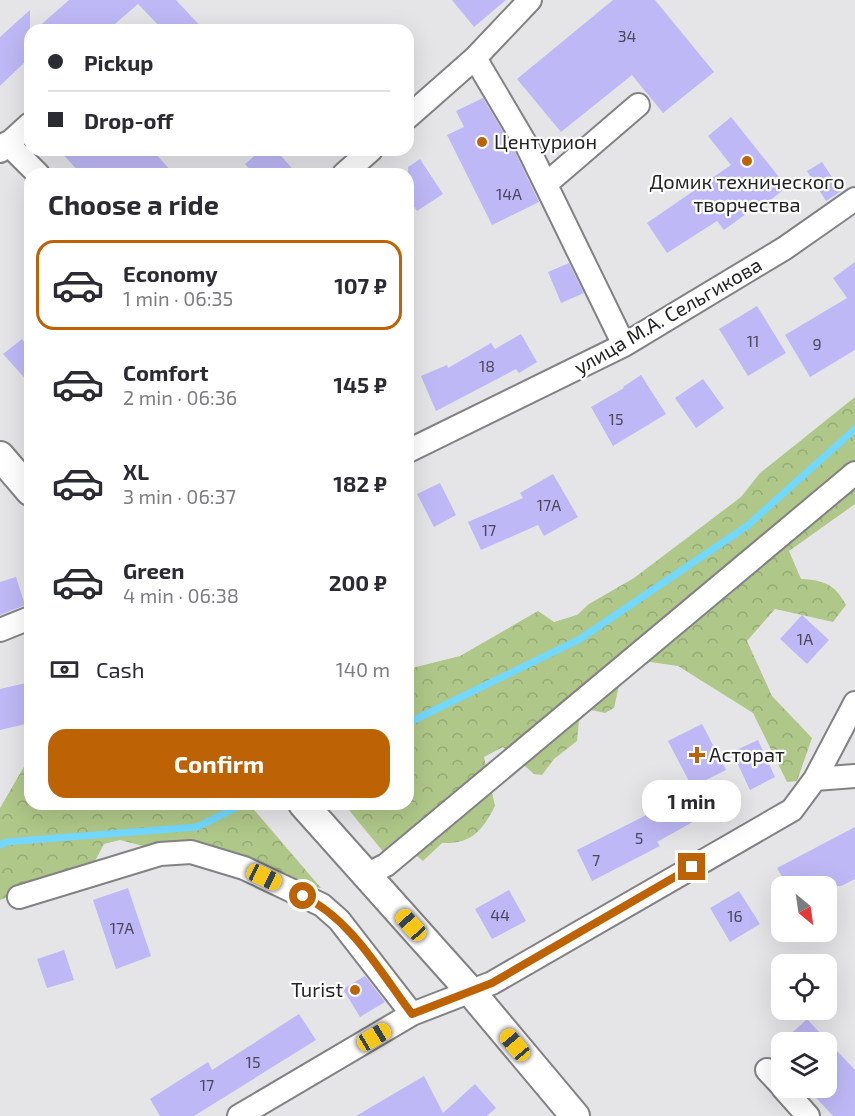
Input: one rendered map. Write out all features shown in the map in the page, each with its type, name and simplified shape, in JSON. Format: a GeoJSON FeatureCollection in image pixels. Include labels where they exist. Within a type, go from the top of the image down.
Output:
{"type":"FeatureCollection","features":[{"type":"Feature","properties":{"kind":"main road"},"geometry":{"type":"LineString","coordinates":[[0,456],[24,484]]}},
{"type":"Feature","properties":{"kind":"main road"},"geometry":{"type":"LineString","coordinates":[[308,810],[471,992],[575,1116]]}},
{"type":"Feature","properties":{"kind":"street"},"geometry":{"type":"LineString","coordinates":[[414,112],[475,58],[531,0]]}},
{"type":"Feature","properties":{"kind":"street"},"geometry":{"type":"LineString","coordinates":[[475,58],[527,146],[624,345]]}},
{"type":"Feature","properties":{"kind":"street"},"geometry":{"type":"LineString","coordinates":[[546,184],[638,105]]}},
{"type":"Feature","properties":{"kind":"street"},"geometry":{"type":"LineString","coordinates":[[24,129],[4,147],[30,168]]}},
{"type":"Feature","properties":{"kind":"street"},"geometry":{"type":"LineString","coordinates":[[351,168],[364,156]]}},
{"type":"Feature","properties":{"kind":"street","name":"улица М.А. Сельгикова"},"geometry":{"type":"LineString","coordinates":[[414,448],[624,345],[785,249],[855,199]]}},
{"type":"Feature","properties":{"kind":"street"},"geometry":{"type":"LineString","coordinates":[[366,875],[386,865],[855,473]]}},
{"type":"Feature","properties":{"kind":"street"},"geometry":{"type":"LineString","coordinates":[[0,630],[24,620]]}},
{"type":"Feature","properties":{"kind":"street"},"geometry":{"type":"LineString","coordinates":[[239,1116],[412,1014],[492,983],[792,810],[815,779],[855,703]]}},
{"type":"Feature","properties":{"kind":"street"},"geometry":{"type":"LineString","coordinates":[[815,779],[855,776]]}},
{"type":"Feature","properties":{"kind":"street"},"geometry":{"type":"LineString","coordinates":[[19,897],[160,854],[191,852],[244,868],[322,905],[339,920],[412,1014]]}},
{"type":"Feature","properties":{"kind":"street"},"geometry":{"type":"LineString","coordinates":[[792,1098],[808,1116]]}},
{"type":"Feature","properties":{"kind":"green space"},"geometry":{"type":"Polygon","coordinates":[[[855,397],[855,504],[789,551],[801,579],[828,584],[846,605],[833,622],[775,609],[747,641],[772,696],[812,738],[797,781],[787,782],[753,713],[678,666],[650,662],[620,681],[614,708],[605,713],[591,710],[579,721],[577,741],[554,759],[542,775],[534,774],[503,747],[484,757],[495,806],[475,834],[461,841],[442,843],[423,861],[403,845],[385,854],[349,810],[414,810],[414,668],[460,656],[538,611],[554,622],[577,615],[589,604],[634,578],[741,497],[760,473],[855,397]]]}},
{"type":"Feature","properties":{"kind":"green space"},"geometry":{"type":"Polygon","coordinates":[[[24,767],[24,810],[254,810],[321,888],[298,886],[120,840],[104,844],[94,863],[0,900],[0,808],[24,767]]]}},
{"type":"Feature","properties":{"kind":"building"},"geometry":{"type":"Polygon","coordinates":[[[69,0],[176,0],[198,24],[157,24],[138,4],[115,24],[42,24],[69,0]]]}},
{"type":"Feature","properties":{"kind":"building"},"geometry":{"type":"Polygon","coordinates":[[[452,0],[506,0],[474,27],[452,0]]]}},
{"type":"Feature","properties":{"kind":"building"},"geometry":{"type":"Polygon","coordinates":[[[613,0],[655,0],[714,72],[663,113],[632,75],[561,132],[517,79],[613,0]]]}},
{"type":"Feature","properties":{"kind":"building"},"geometry":{"type":"Polygon","coordinates":[[[30,10],[30,24],[24,24],[24,63],[0,86],[0,37],[30,10]]]}},
{"type":"Feature","properties":{"kind":"building"},"geometry":{"type":"Polygon","coordinates":[[[483,98],[515,152],[539,202],[492,225],[447,135],[464,127],[456,111],[483,98]]]}},
{"type":"Feature","properties":{"kind":"building"},"geometry":{"type":"Polygon","coordinates":[[[731,117],[787,187],[763,206],[761,203],[724,230],[717,221],[667,253],[647,223],[731,165],[708,136],[731,117]]]}},
{"type":"Feature","properties":{"kind":"building"},"geometry":{"type":"Polygon","coordinates":[[[64,156],[158,156],[168,168],[76,168],[64,156]]]}},
{"type":"Feature","properties":{"kind":"building"},"geometry":{"type":"Polygon","coordinates":[[[254,156],[281,156],[292,168],[249,168],[245,164],[254,156]]]}},
{"type":"Feature","properties":{"kind":"building"},"geometry":{"type":"Polygon","coordinates":[[[420,159],[443,194],[417,211],[414,207],[414,168],[408,167],[420,159]]]}},
{"type":"Feature","properties":{"kind":"building"},"geometry":{"type":"Polygon","coordinates":[[[822,162],[841,191],[826,201],[807,171],[822,162]]]}},
{"type":"Feature","properties":{"kind":"building"},"geometry":{"type":"Polygon","coordinates":[[[855,262],[855,350],[810,377],[785,335],[847,298],[833,278],[855,262]]]}},
{"type":"Feature","properties":{"kind":"building"},"geometry":{"type":"Polygon","coordinates":[[[569,263],[584,293],[561,303],[548,272],[569,263]]]}},
{"type":"Feature","properties":{"kind":"building"},"geometry":{"type":"Polygon","coordinates":[[[757,306],[786,353],[748,376],[719,329],[757,306]]]}},
{"type":"Feature","properties":{"kind":"building"},"geometry":{"type":"Polygon","coordinates":[[[521,334],[537,362],[519,373],[516,369],[436,411],[421,376],[447,365],[448,368],[491,343],[495,349],[521,334]]]}},
{"type":"Feature","properties":{"kind":"building"},"geometry":{"type":"Polygon","coordinates":[[[22,339],[24,342],[24,377],[3,354],[22,339]]]}},
{"type":"Feature","properties":{"kind":"building"},"geometry":{"type":"Polygon","coordinates":[[[641,375],[666,414],[613,446],[591,407],[641,375]]]}},
{"type":"Feature","properties":{"kind":"building"},"geometry":{"type":"Polygon","coordinates":[[[703,379],[724,408],[696,428],[675,398],[703,379]]]}},
{"type":"Feature","properties":{"kind":"building"},"geometry":{"type":"Polygon","coordinates":[[[553,474],[578,517],[544,536],[538,525],[481,550],[468,522],[523,498],[520,493],[553,474]]]}},
{"type":"Feature","properties":{"kind":"building"},"geometry":{"type":"Polygon","coordinates":[[[440,483],[456,515],[434,527],[417,494],[440,483]]]}},
{"type":"Feature","properties":{"kind":"building"},"geometry":{"type":"Polygon","coordinates":[[[16,577],[24,605],[0,615],[0,582],[16,577]]]}},
{"type":"Feature","properties":{"kind":"building"},"geometry":{"type":"Polygon","coordinates":[[[802,615],[829,640],[807,664],[780,639],[802,615]]]}},
{"type":"Feature","properties":{"kind":"building"},"geometry":{"type":"Polygon","coordinates":[[[24,683],[24,724],[0,730],[0,689],[24,683]]]}},
{"type":"Feature","properties":{"kind":"building","name":"Асторат"},"geometry":{"type":"Polygon","coordinates":[[[702,724],[726,770],[692,787],[668,741],[702,724]]]}},
{"type":"Feature","properties":{"kind":"building"},"geometry":{"type":"Polygon","coordinates":[[[758,740],[775,777],[750,790],[732,752],[758,740]]]}},
{"type":"Feature","properties":{"kind":"building"},"geometry":{"type":"Polygon","coordinates":[[[694,791],[707,814],[657,842],[660,846],[592,881],[577,850],[694,791]]]}},
{"type":"Feature","properties":{"kind":"building"},"geometry":{"type":"Polygon","coordinates":[[[855,827],[855,879],[837,886],[837,876],[781,876],[777,868],[855,827]]]}},
{"type":"Feature","properties":{"kind":"building"},"geometry":{"type":"Polygon","coordinates":[[[128,888],[151,956],[116,969],[93,900],[128,888]]]}},
{"type":"Feature","properties":{"kind":"building"},"geometry":{"type":"Polygon","coordinates":[[[509,890],[526,921],[492,939],[475,909],[509,890]]]}},
{"type":"Feature","properties":{"kind":"building"},"geometry":{"type":"Polygon","coordinates":[[[739,891],[760,924],[730,942],[710,908],[739,891]]]}},
{"type":"Feature","properties":{"kind":"building"},"geometry":{"type":"Polygon","coordinates":[[[64,950],[74,980],[47,988],[37,959],[64,950]]]}},
{"type":"Feature","properties":{"kind":"building"},"geometry":{"type":"Polygon","coordinates":[[[365,976],[385,1002],[360,1017],[343,989],[365,976]]]}},
{"type":"Feature","properties":{"kind":"building"},"geometry":{"type":"Polygon","coordinates":[[[299,1014],[316,1040],[194,1116],[160,1116],[150,1099],[208,1062],[212,1070],[299,1014]]]}},
{"type":"Feature","properties":{"kind":"building"},"geometry":{"type":"Polygon","coordinates":[[[808,1020],[819,1032],[793,1032],[808,1020]]]}},
{"type":"Feature","properties":{"kind":"building"},"geometry":{"type":"Polygon","coordinates":[[[837,1051],[855,1070],[855,1116],[833,1116],[816,1098],[837,1098],[837,1051]]]}},
{"type":"Feature","properties":{"kind":"building"},"geometry":{"type":"Polygon","coordinates":[[[424,1076],[443,1113],[475,1084],[496,1108],[487,1116],[356,1116],[424,1076]]]}},
{"type":"Feature","properties":{"kind":"waterway"},"geometry":{"type":"LineString","coordinates":[[414,720],[580,639],[747,526],[855,429]]}},
{"type":"Feature","properties":{"kind":"waterway"},"geometry":{"type":"LineString","coordinates":[[0,845],[6,842],[197,827],[231,810]]}},
{"type":"Feature","properties":{"kind":"place","name":"Центурион"},"geometry":{"type":"Point","coordinates":[482,142]}},
{"type":"Feature","properties":{"kind":"place","name":"Домик технического творчества"},"geometry":{"type":"Point","coordinates":[747,161]}},
{"type":"Feature","properties":{"kind":"place","name":"Асторат"},"geometry":{"type":"Point","coordinates":[697,755]}},
{"type":"Feature","properties":{"kind":"place","name":"Turist"},"geometry":{"type":"Point","coordinates":[355,990]}},
{"type":"Feature","properties":{"kind":"route"},"geometry":{"type":"LineString","coordinates":[[303,896],[322,905],[339,920],[412,1014],[492,983],[692,867]]}}]}
